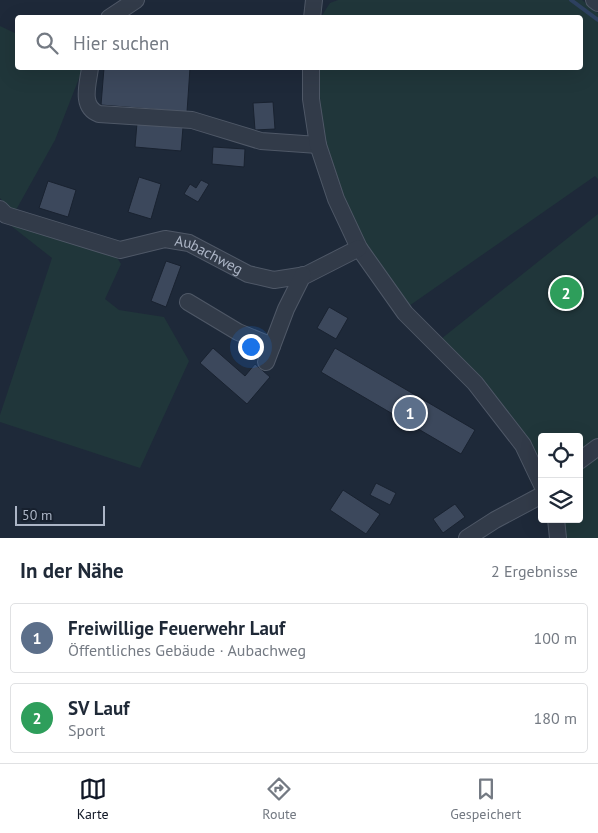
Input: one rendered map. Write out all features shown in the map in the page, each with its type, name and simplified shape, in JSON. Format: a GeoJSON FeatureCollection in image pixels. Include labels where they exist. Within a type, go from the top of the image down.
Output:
{"type":"FeatureCollection","features":[{"type":"Feature","properties":{"kind":"street"},"geometry":{"type":"LineString","coordinates":[[114,15],[136,0]]}},
{"type":"Feature","properties":{"kind":"street"},"geometry":{"type":"LineString","coordinates":[[312,15],[314,0]]}},
{"type":"Feature","properties":{"kind":"street"},"geometry":{"type":"LineString","coordinates":[[594,0],[598,3]]}},
{"type":"Feature","properties":{"kind":"street"},"geometry":{"type":"LineString","coordinates":[[90,70],[86,103],[91,111],[99,114],[192,120],[261,141],[318,145]]}},
{"type":"Feature","properties":{"kind":"street"},"geometry":{"type":"LineString","coordinates":[[310,70],[311,100],[318,145],[336,199],[359,248],[405,313],[474,383],[523,445],[539,478]]}},
{"type":"Feature","properties":{"kind":"street","name":"Aubachweg"},"geometry":{"type":"LineString","coordinates":[[0,209],[6,215],[120,250],[165,239],[189,243],[248,274],[274,280],[303,275],[359,248]]}},
{"type":"Feature","properties":{"kind":"street"},"geometry":{"type":"LineString","coordinates":[[266,362],[303,275]]}},
{"type":"Feature","properties":{"kind":"street"},"geometry":{"type":"LineString","coordinates":[[188,302],[238,332],[272,346]]}},
{"type":"Feature","properties":{"kind":"street"},"geometry":{"type":"LineString","coordinates":[[583,458],[598,447]]}},
{"type":"Feature","properties":{"kind":"street"},"geometry":{"type":"LineString","coordinates":[[467,538],[495,520],[538,498]]}},
{"type":"Feature","properties":{"kind":"street"},"geometry":{"type":"LineString","coordinates":[[556,523],[558,538]]}},
{"type":"Feature","properties":{"kind":"green space"},"geometry":{"type":"Polygon","coordinates":[[[338,0],[582,0],[598,13],[598,179],[595,176],[409,306],[376,264],[335,179],[322,126],[318,70],[583,70],[583,15],[322,15],[330,3],[338,0]]]}},
{"type":"Feature","properties":{"kind":"green space"},"geometry":{"type":"Polygon","coordinates":[[[0,26],[15,33],[15,70],[82,70],[55,140],[16,210],[7,206],[0,198],[0,26]]]}},
{"type":"Feature","properties":{"kind":"green space"},"geometry":{"type":"Polygon","coordinates":[[[598,214],[598,538],[566,538],[561,523],[583,523],[583,433],[538,433],[538,470],[441,339],[598,214]]]}},
{"type":"Feature","properties":{"kind":"green space"},"geometry":{"type":"Polygon","coordinates":[[[10,225],[116,256],[121,264],[105,299],[119,310],[164,317],[189,361],[140,468],[0,422],[0,415],[52,258],[10,225]]]}},
{"type":"Feature","properties":{"kind":"building"},"geometry":{"type":"Polygon","coordinates":[[[104,70],[190,70],[187,112],[101,105],[104,70]]]}},
{"type":"Feature","properties":{"kind":"building"},"geometry":{"type":"Polygon","coordinates":[[[273,102],[275,129],[255,130],[253,103],[273,102]]]}},
{"type":"Feature","properties":{"kind":"building"},"geometry":{"type":"Polygon","coordinates":[[[137,123],[183,127],[181,151],[135,147],[137,123]]]}},
{"type":"Feature","properties":{"kind":"building"},"geometry":{"type":"Polygon","coordinates":[[[213,147],[245,149],[244,167],[212,164],[213,147]]]}},
{"type":"Feature","properties":{"kind":"building"},"geometry":{"type":"Polygon","coordinates":[[[139,177],[161,184],[151,219],[128,212],[139,177]]]}},
{"type":"Feature","properties":{"kind":"building"},"geometry":{"type":"Polygon","coordinates":[[[201,180],[209,184],[198,202],[184,194],[190,184],[196,188],[201,180]]]}},
{"type":"Feature","properties":{"kind":"building"},"geometry":{"type":"Polygon","coordinates":[[[48,181],[76,190],[68,217],[39,208],[48,181]]]}},
{"type":"Feature","properties":{"kind":"building"},"geometry":{"type":"Polygon","coordinates":[[[166,261],[181,266],[166,307],[151,301],[166,261]]]}},
{"type":"Feature","properties":{"kind":"building"},"geometry":{"type":"Polygon","coordinates":[[[329,307],[348,318],[336,339],[317,328],[329,307]]]}},
{"type":"Feature","properties":{"kind":"building"},"geometry":{"type":"Polygon","coordinates":[[[213,348],[245,376],[255,364],[270,377],[247,404],[200,363],[213,348]]]}},
{"type":"Feature","properties":{"kind":"building"},"geometry":{"type":"Polygon","coordinates":[[[335,348],[475,430],[461,454],[321,372],[335,348]]]}},
{"type":"Feature","properties":{"kind":"building"},"geometry":{"type":"Polygon","coordinates":[[[376,483],[396,493],[390,505],[370,495],[376,483]]]}},
{"type":"Feature","properties":{"kind":"building"},"geometry":{"type":"Polygon","coordinates":[[[343,490],[380,514],[366,534],[330,510],[343,490]]]}},
{"type":"Feature","properties":{"kind":"building"},"geometry":{"type":"Polygon","coordinates":[[[455,504],[465,517],[443,533],[433,519],[455,504]]]}},
{"type":"Feature","properties":{"kind":"waterway"},"geometry":{"type":"LineString","coordinates":[[571,0],[598,20]]}},
{"type":"Feature","properties":{"kind":"place","name":"SV Lauf"},"geometry":{"type":"Point","coordinates":[566,293]}},
{"type":"Feature","properties":{"kind":"place","name":"Freiwillige Feuerwehr Lauf"},"geometry":{"type":"Point","coordinates":[410,413]}}]}
